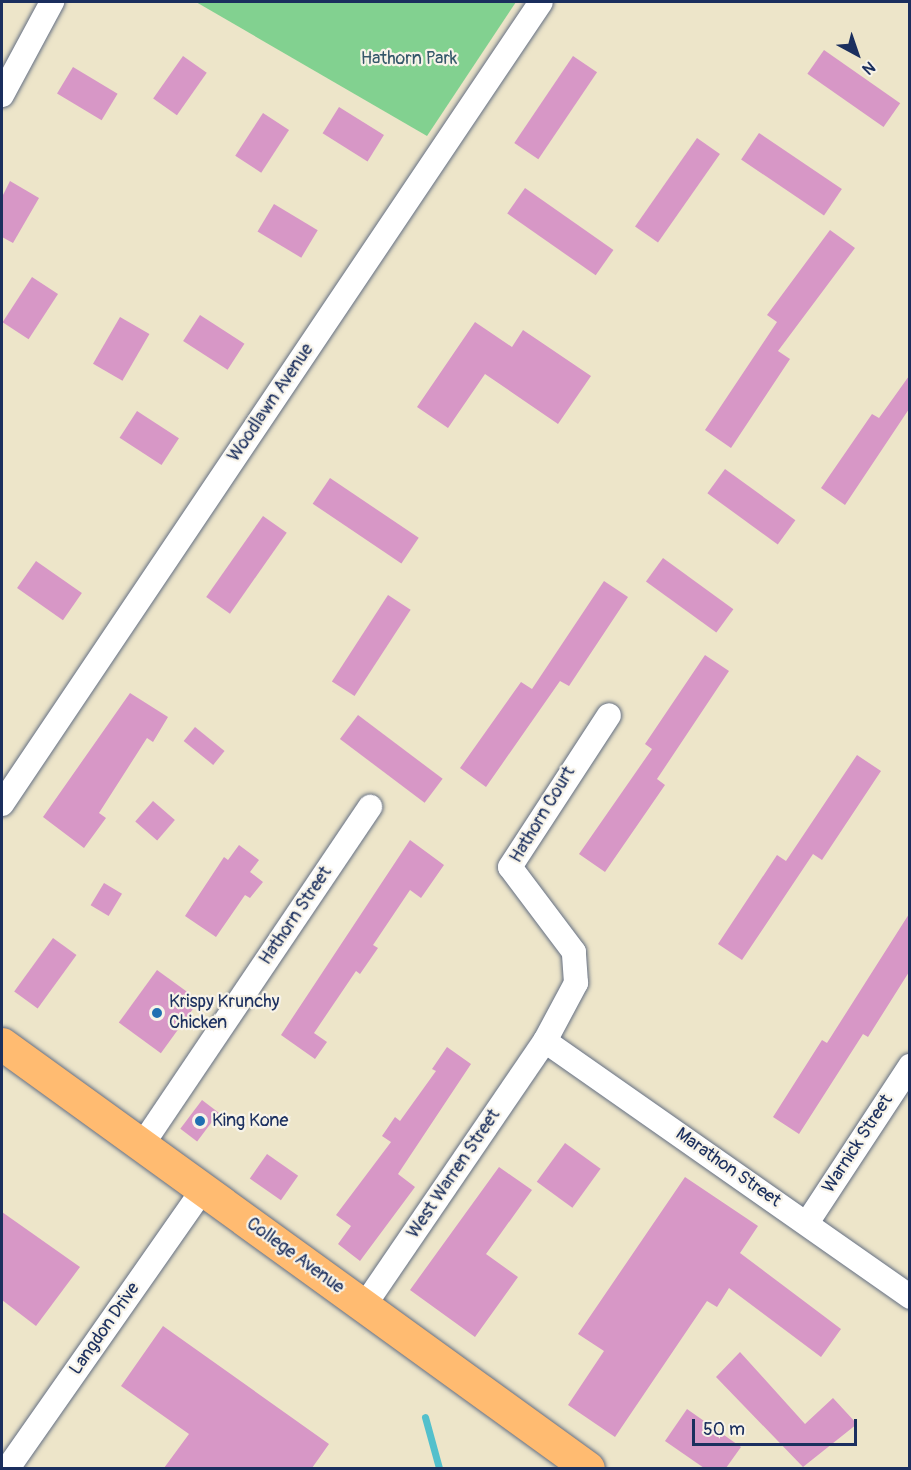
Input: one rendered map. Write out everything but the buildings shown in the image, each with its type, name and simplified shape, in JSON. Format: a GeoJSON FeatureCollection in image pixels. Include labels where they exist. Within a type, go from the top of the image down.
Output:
{"type":"FeatureCollection","features":[{"type":"Feature","properties":{"kind":"main road","name":"College Avenue"},"geometry":{"type":"LineString","coordinates":[[2,1044],[588,1468]]}},
{"type":"Feature","properties":{"kind":"street"},"geometry":{"type":"LineString","coordinates":[[2,95],[52,2]]}},
{"type":"Feature","properties":{"kind":"street","name":"Woodlawn Avenue"},"geometry":{"type":"LineString","coordinates":[[2,804],[541,2]]}},
{"type":"Feature","properties":{"kind":"street","name":"Hathorn Court"},"geometry":{"type":"LineString","coordinates":[[545,1041],[576,984],[574,951],[510,867],[609,715]]}},
{"type":"Feature","properties":{"kind":"street","name":"Hathorn Street"},"geometry":{"type":"LineString","coordinates":[[142,1145],[370,807]]}},
{"type":"Feature","properties":{"kind":"street","name":"Marathon Street"},"geometry":{"type":"LineString","coordinates":[[545,1041],[807,1223],[909,1297]]}},
{"type":"Feature","properties":{"kind":"street","name":"West Warren Street"},"geometry":{"type":"LineString","coordinates":[[364,1306],[545,1041]]}},
{"type":"Feature","properties":{"kind":"street","name":"Warnick Street"},"geometry":{"type":"LineString","coordinates":[[807,1223],[909,1065]]}},
{"type":"Feature","properties":{"kind":"street","name":"Langdon Drive"},"geometry":{"type":"LineString","coordinates":[[8,1468],[203,1190]]}},
{"type":"Feature","properties":{"kind":"green space","name":"Hathorn Park"},"geometry":{"type":"Polygon","coordinates":[[[196,2],[516,2],[427,136],[196,2]]]}},
{"type":"Feature","properties":{"kind":"waterway"},"geometry":{"type":"LineString","coordinates":[[425,1417],[439,1468]]}},
{"type":"Feature","properties":{"kind":"place","name":"Krispy Krunchy Chicken"},"geometry":{"type":"Point","coordinates":[157,1013]}},
{"type":"Feature","properties":{"kind":"place","name":"King Kone"},"geometry":{"type":"Point","coordinates":[200,1121]}}]}
